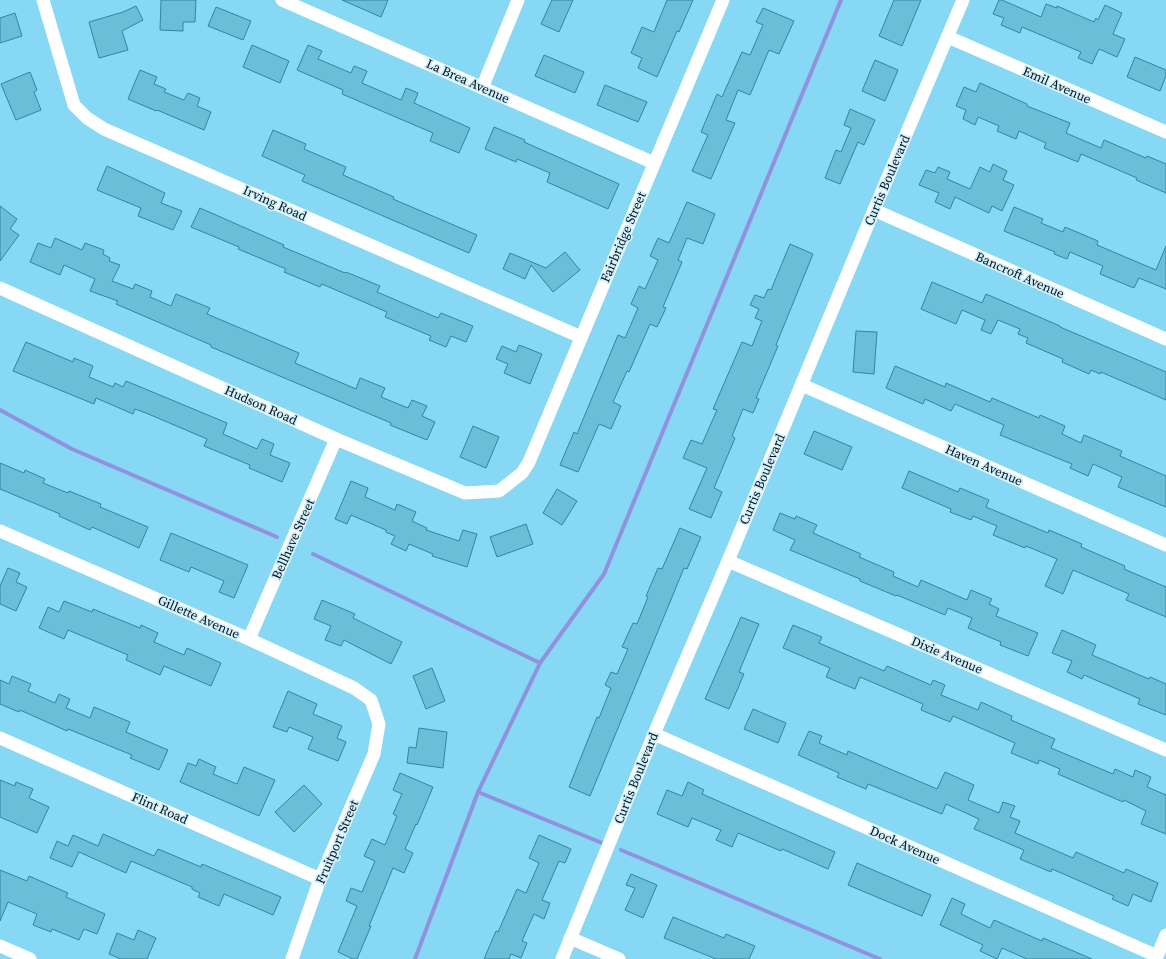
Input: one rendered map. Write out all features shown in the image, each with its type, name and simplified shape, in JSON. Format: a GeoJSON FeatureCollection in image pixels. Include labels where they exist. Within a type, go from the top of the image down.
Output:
{"type":"FeatureCollection","features":[{"type":"Feature","properties":{"kind":"street","name":"La Brea Avenue"},"geometry":{"type":"LineString","coordinates":[[282,0],[309,5],[482,88],[654,163]]}},
{"type":"Feature","properties":{"kind":"street"},"geometry":{"type":"LineString","coordinates":[[482,88],[518,0]]}},
{"type":"Feature","properties":{"kind":"street","name":"Fairbridge Street"},"geometry":{"type":"LineString","coordinates":[[522,473],[529,462],[723,0]]}},
{"type":"Feature","properties":{"kind":"street","name":"Curtis Boulevard"},"geometry":{"type":"LineString","coordinates":[[562,959],[654,734],[963,0]]}},
{"type":"Feature","properties":{"kind":"street","name":"Irving Road"},"geometry":{"type":"LineString","coordinates":[[46,1],[74,105],[87,118],[104,129],[582,337]]}},
{"type":"Feature","properties":{"kind":"street","name":"Emil Avenue"},"geometry":{"type":"LineString","coordinates":[[948,37],[1166,132]]}},
{"type":"Feature","properties":{"kind":"street","name":"Bancroft Avenue"},"geometry":{"type":"LineString","coordinates":[[874,210],[1166,339]]}},
{"type":"Feature","properties":{"kind":"street","name":"Hudson Road"},"geometry":{"type":"LineString","coordinates":[[0,288],[336,439],[465,494],[499,491],[522,473]]}},
{"type":"Feature","properties":{"kind":"street","name":"Haven Avenue"},"geometry":{"type":"LineString","coordinates":[[802,385],[1166,545]]}},
{"type":"Feature","properties":{"kind":"street","name":"Bellhave Street"},"geometry":{"type":"LineString","coordinates":[[249,639],[336,439]]}},
{"type":"Feature","properties":{"kind":"street","name":"Gillette Avenue"},"geometry":{"type":"LineString","coordinates":[[0,531],[249,639],[354,688],[371,700],[379,724]]}},
{"type":"Feature","properties":{"kind":"street","name":"Dixie Avenue"},"geometry":{"type":"LineString","coordinates":[[728,561],[1166,750]]}},
{"type":"Feature","properties":{"kind":"street","name":"Fruitport Street"},"geometry":{"type":"LineString","coordinates":[[292,959],[320,879],[374,754],[379,724]]}},
{"type":"Feature","properties":{"kind":"street","name":"Dock Avenue"},"geometry":{"type":"LineString","coordinates":[[654,734],[1156,957]]}},
{"type":"Feature","properties":{"kind":"street","name":"Flint Road"},"geometry":{"type":"LineString","coordinates":[[0,738],[320,879]]}},
{"type":"Feature","properties":{"kind":"street"},"geometry":{"type":"LineString","coordinates":[[1156,957],[1166,935]]}},
{"type":"Feature","properties":{"kind":"street"},"geometry":{"type":"LineString","coordinates":[[570,938],[619,959]]}},
{"type":"Feature","properties":{"kind":"street"},"geometry":{"type":"LineString","coordinates":[[0,946],[30,959]]}},
{"type":"Feature","properties":{"kind":"building"},"geometry":{"type":"Polygon","coordinates":[[[161,0],[196,0],[195,22],[183,22],[183,31],[160,30],[161,0]]]}},
{"type":"Feature","properties":{"kind":"building"},"geometry":{"type":"Polygon","coordinates":[[[342,0],[388,0],[381,17],[342,0]]]}},
{"type":"Feature","properties":{"kind":"building"},"geometry":{"type":"Polygon","coordinates":[[[552,0],[573,0],[559,32],[541,24],[552,0]]]}},
{"type":"Feature","properties":{"kind":"building"},"geometry":{"type":"Polygon","coordinates":[[[667,0],[693,0],[679,32],[677,31],[657,77],[638,68],[642,58],[631,53],[642,27],[654,32],[667,0]]]}},
{"type":"Feature","properties":{"kind":"building"},"geometry":{"type":"Polygon","coordinates":[[[894,0],[921,0],[902,46],[879,36],[894,0]]]}},
{"type":"Feature","properties":{"kind":"building"},"geometry":{"type":"Polygon","coordinates":[[[999,0],[1041,17],[1046,4],[1057,8],[1057,6],[1094,22],[1096,18],[1098,20],[1105,5],[1122,13],[1113,34],[1125,39],[1117,57],[1099,49],[1092,64],[1078,58],[1081,52],[1022,27],[1020,33],[1001,25],[1004,18],[993,14],[999,0]]]}},
{"type":"Feature","properties":{"kind":"building"},"geometry":{"type":"Polygon","coordinates":[[[136,6],[143,20],[122,31],[128,50],[99,58],[89,22],[123,12],[136,6]]]}},
{"type":"Feature","properties":{"kind":"building"},"geometry":{"type":"Polygon","coordinates":[[[216,7],[251,21],[243,40],[208,26],[216,7]]]}},
{"type":"Feature","properties":{"kind":"building"},"geometry":{"type":"Polygon","coordinates":[[[763,8],[794,21],[779,54],[769,50],[750,95],[738,90],[726,120],[735,123],[711,179],[692,171],[708,135],[701,132],[717,94],[722,97],[742,52],[750,55],[763,25],[756,22],[763,8]]]}},
{"type":"Feature","properties":{"kind":"building"},"geometry":{"type":"Polygon","coordinates":[[[15,13],[22,36],[0,43],[0,18],[15,13]]]}},
{"type":"Feature","properties":{"kind":"building"},"geometry":{"type":"Polygon","coordinates":[[[252,45],[289,61],[280,83],[243,67],[252,45]]]}},
{"type":"Feature","properties":{"kind":"building"},"geometry":{"type":"Polygon","coordinates":[[[308,45],[322,51],[318,59],[351,73],[354,66],[367,71],[362,83],[401,100],[406,88],[418,93],[414,103],[470,128],[459,153],[430,141],[433,133],[342,94],[343,90],[297,70],[308,45]]]}},
{"type":"Feature","properties":{"kind":"building"},"geometry":{"type":"Polygon","coordinates":[[[544,55],[584,72],[575,93],[535,76],[544,55]]]}},
{"type":"Feature","properties":{"kind":"building"},"geometry":{"type":"Polygon","coordinates":[[[1135,57],[1166,70],[1166,76],[1160,91],[1127,77],[1135,57]]]}},
{"type":"Feature","properties":{"kind":"building"},"geometry":{"type":"Polygon","coordinates":[[[875,60],[898,70],[885,101],[862,91],[875,60]]]}},
{"type":"Feature","properties":{"kind":"building"},"geometry":{"type":"Polygon","coordinates":[[[140,70],[157,77],[154,84],[166,89],[164,92],[184,100],[188,93],[200,98],[197,106],[211,112],[204,130],[128,99],[140,70]]]}},
{"type":"Feature","properties":{"kind":"building"},"geometry":{"type":"Polygon","coordinates":[[[30,72],[37,90],[34,92],[41,110],[16,120],[1,84],[30,72]]]}},
{"type":"Feature","properties":{"kind":"building"},"geometry":{"type":"Polygon","coordinates":[[[980,83],[1027,104],[1027,106],[1070,123],[1066,133],[1101,148],[1104,140],[1146,158],[1147,156],[1166,164],[1166,193],[1136,180],[1137,178],[1081,154],[1078,162],[1044,148],[1046,143],[1019,131],[1016,139],[997,131],[999,126],[978,117],[975,125],[963,119],[966,110],[956,106],[964,87],[976,92],[980,83]]]}},
{"type":"Feature","properties":{"kind":"building"},"geometry":{"type":"Polygon","coordinates":[[[605,85],[647,102],[638,122],[597,105],[605,85]]]}},
{"type":"Feature","properties":{"kind":"building"},"geometry":{"type":"Polygon","coordinates":[[[850,109],[875,120],[864,145],[858,142],[840,184],[825,178],[836,150],[841,152],[851,128],[844,125],[850,109]]]}},
{"type":"Feature","properties":{"kind":"building"},"geometry":{"type":"Polygon","coordinates":[[[494,127],[525,140],[524,142],[619,184],[608,209],[547,182],[550,173],[517,159],[516,162],[485,149],[494,127]]]}},
{"type":"Feature","properties":{"kind":"building"},"geometry":{"type":"Polygon","coordinates":[[[273,130],[306,144],[304,149],[346,167],[343,175],[394,197],[393,199],[477,235],[469,253],[302,181],[305,175],[262,156],[273,130]]]}},
{"type":"Feature","properties":{"kind":"building"},"geometry":{"type":"Polygon","coordinates":[[[993,164],[1007,171],[1003,180],[1014,185],[1002,211],[992,206],[989,213],[955,197],[950,209],[935,202],[939,193],[919,185],[926,170],[935,173],[938,167],[950,172],[947,179],[970,189],[980,167],[990,172],[993,164]]]}},
{"type":"Feature","properties":{"kind":"building"},"geometry":{"type":"Polygon","coordinates":[[[107,166],[165,193],[161,203],[182,211],[173,230],[138,216],[141,208],[97,190],[107,166]]]}},
{"type":"Feature","properties":{"kind":"building"},"geometry":{"type":"Polygon","coordinates":[[[687,202],[715,214],[703,244],[687,238],[678,260],[682,262],[663,307],[666,308],[657,327],[650,324],[629,372],[627,371],[613,402],[621,406],[611,429],[599,424],[578,472],[560,465],[574,432],[577,434],[618,335],[625,338],[638,308],[631,304],[639,286],[645,289],[658,260],[650,256],[658,238],[669,243],[687,202]]]}},
{"type":"Feature","properties":{"kind":"building"},"geometry":{"type":"Polygon","coordinates":[[[0,206],[17,219],[10,229],[19,235],[0,261],[0,206]]]}},
{"type":"Feature","properties":{"kind":"building"},"geometry":{"type":"Polygon","coordinates":[[[1014,207],[1043,219],[1041,223],[1063,232],[1065,227],[1098,241],[1097,245],[1156,270],[1166,246],[1166,289],[1139,278],[1134,288],[1100,274],[1103,266],[1070,252],[1067,259],[1054,254],[1055,252],[1004,231],[1014,207]]]}},
{"type":"Feature","properties":{"kind":"building"},"geometry":{"type":"Polygon","coordinates":[[[200,208],[284,245],[283,247],[380,286],[377,292],[438,318],[441,313],[473,326],[466,342],[451,336],[446,347],[429,340],[431,336],[385,317],[387,312],[322,284],[320,287],[284,272],[286,269],[191,227],[200,208]]]}},
{"type":"Feature","properties":{"kind":"building"},"geometry":{"type":"Polygon","coordinates":[[[55,238],[82,250],[85,243],[104,250],[103,254],[110,258],[109,261],[120,265],[112,281],[133,289],[135,284],[152,291],[150,297],[171,306],[176,294],[210,308],[207,314],[299,353],[295,363],[356,389],[360,378],[385,388],[381,397],[408,408],[412,400],[427,406],[422,416],[435,422],[427,440],[390,425],[391,423],[211,347],[211,345],[116,304],[118,301],[90,291],[95,279],[64,265],[60,275],[30,262],[38,243],[51,248],[55,238]]]}},
{"type":"Feature","properties":{"kind":"building"},"geometry":{"type":"Polygon","coordinates":[[[790,244],[813,254],[776,345],[778,346],[756,398],[759,399],[753,413],[743,409],[732,436],[735,438],[714,488],[722,492],[711,518],[689,509],[707,468],[683,458],[691,440],[702,444],[717,410],[713,409],[742,342],[752,346],[762,321],[755,318],[759,309],[750,305],[755,295],[764,298],[768,289],[771,290],[790,244]]]}},
{"type":"Feature","properties":{"kind":"building"},"geometry":{"type":"Polygon","coordinates":[[[565,252],[580,270],[553,292],[531,265],[525,279],[503,269],[510,253],[546,268],[565,252]]]}},
{"type":"Feature","properties":{"kind":"building"},"geometry":{"type":"Polygon","coordinates":[[[932,282],[982,303],[986,294],[1166,372],[1166,400],[1101,372],[1100,374],[1091,370],[1089,374],[1062,362],[1063,359],[1026,343],[1028,338],[1018,334],[1020,329],[998,320],[991,334],[981,330],[985,320],[962,310],[956,324],[921,309],[932,282]]]}},
{"type":"Feature","properties":{"kind":"building"},"geometry":{"type":"Polygon","coordinates":[[[856,331],[877,332],[874,374],[853,372],[856,331]]]}},
{"type":"Feature","properties":{"kind":"building"},"geometry":{"type":"Polygon","coordinates":[[[26,342],[73,362],[74,358],[93,366],[89,377],[113,387],[115,383],[123,387],[126,381],[227,423],[223,434],[257,449],[262,439],[274,444],[270,455],[290,463],[282,482],[249,468],[250,465],[204,446],[207,439],[146,413],[135,409],[133,414],[96,398],[94,404],[13,371],[26,342]]]}},
{"type":"Feature","properties":{"kind":"building"},"geometry":{"type":"Polygon","coordinates":[[[519,345],[542,354],[530,384],[504,373],[508,364],[496,359],[502,346],[516,352],[519,345]]]}},
{"type":"Feature","properties":{"kind":"building"},"geometry":{"type":"Polygon","coordinates":[[[895,366],[945,387],[946,383],[990,402],[992,398],[1039,418],[1040,415],[1065,426],[1062,434],[1081,443],[1084,435],[1122,451],[1120,456],[1166,476],[1166,507],[1118,487],[1122,477],[1093,464],[1088,476],[1070,468],[1072,464],[1000,435],[1004,425],[955,404],[951,411],[925,399],[923,404],[886,388],[895,366]]]}},
{"type":"Feature","properties":{"kind":"building"},"geometry":{"type":"Polygon","coordinates":[[[473,426],[499,437],[486,468],[460,457],[473,426]]]}},
{"type":"Feature","properties":{"kind":"building"},"geometry":{"type":"Polygon","coordinates":[[[814,431],[852,447],[842,470],[804,454],[814,431]]]}},
{"type":"Feature","properties":{"kind":"building"},"geometry":{"type":"Polygon","coordinates":[[[0,463],[24,473],[25,470],[45,479],[43,483],[68,493],[69,491],[101,504],[100,507],[148,527],[139,548],[92,527],[90,530],[59,516],[60,514],[0,489],[0,463]]]}},
{"type":"Feature","properties":{"kind":"building"},"geometry":{"type":"Polygon","coordinates":[[[909,471],[958,492],[960,488],[989,500],[986,507],[1048,533],[1049,530],[1082,544],[1081,547],[1125,566],[1124,569],[1166,587],[1166,617],[1126,600],[1129,594],[1073,570],[1063,594],[1045,586],[1057,559],[1026,546],[1025,548],[993,535],[997,526],[973,516],[971,520],[950,512],[951,509],[902,488],[909,471]]]}},
{"type":"Feature","properties":{"kind":"building"},"geometry":{"type":"Polygon","coordinates":[[[351,481],[368,488],[365,497],[395,510],[397,504],[416,512],[412,521],[427,528],[426,530],[459,541],[463,530],[477,534],[467,567],[432,556],[433,554],[409,544],[406,551],[391,544],[395,536],[386,532],[386,530],[351,515],[347,524],[335,519],[351,481]]]}},
{"type":"Feature","properties":{"kind":"building"},"geometry":{"type":"Polygon","coordinates":[[[557,489],[577,501],[562,525],[543,513],[557,489]]]}},
{"type":"Feature","properties":{"kind":"building"},"geometry":{"type":"Polygon","coordinates":[[[780,513],[795,519],[796,516],[817,525],[813,533],[861,554],[859,557],[894,572],[893,576],[918,587],[921,580],[967,600],[971,590],[992,599],[989,604],[999,609],[996,616],[1038,633],[1028,656],[1000,645],[1001,642],[968,628],[972,618],[948,608],[945,615],[860,581],[860,579],[790,550],[795,540],[773,530],[780,513]]]}},
{"type":"Feature","properties":{"kind":"building"},"geometry":{"type":"Polygon","coordinates":[[[526,524],[533,544],[497,557],[490,537],[526,524]]]}},
{"type":"Feature","properties":{"kind":"building"},"geometry":{"type":"Polygon","coordinates":[[[680,528],[701,537],[687,569],[684,568],[590,796],[569,787],[597,717],[599,718],[611,688],[605,685],[611,672],[617,674],[628,649],[622,647],[633,623],[637,624],[648,597],[646,596],[658,568],[662,569],[680,528]]]}},
{"type":"Feature","properties":{"kind":"building"},"geometry":{"type":"Polygon","coordinates":[[[171,533],[248,565],[234,598],[219,592],[224,581],[191,567],[189,572],[160,560],[171,533]]]}},
{"type":"Feature","properties":{"kind":"building"},"geometry":{"type":"Polygon","coordinates":[[[8,568],[20,573],[16,582],[27,587],[16,611],[0,604],[0,586],[8,568]]]}},
{"type":"Feature","properties":{"kind":"building"},"geometry":{"type":"Polygon","coordinates":[[[322,600],[355,614],[353,618],[402,642],[391,664],[344,640],[341,646],[325,640],[331,626],[314,619],[322,600]]]}},
{"type":"Feature","properties":{"kind":"building"},"geometry":{"type":"Polygon","coordinates":[[[64,601],[92,612],[93,609],[140,628],[141,625],[158,633],[154,642],[184,655],[187,648],[221,663],[211,686],[164,666],[160,675],[126,660],[128,655],[68,630],[64,639],[39,628],[48,607],[59,612],[64,601]]]}},
{"type":"Feature","properties":{"kind":"building"},"geometry":{"type":"Polygon","coordinates":[[[741,617],[759,624],[739,672],[744,674],[729,709],[705,699],[741,617]]]}},
{"type":"Feature","properties":{"kind":"building"},"geometry":{"type":"Polygon","coordinates":[[[793,625],[822,637],[819,643],[884,671],[887,666],[931,685],[933,680],[945,685],[941,695],[978,710],[981,702],[1012,716],[1011,720],[1055,739],[1051,748],[1113,774],[1115,769],[1133,777],[1135,770],[1151,777],[1147,787],[1166,795],[1166,834],[1141,824],[1146,811],[1124,800],[1123,802],[1058,774],[1060,769],[1039,760],[1038,764],[1011,753],[1015,743],[953,716],[950,722],[921,710],[923,704],[860,677],[855,689],[826,677],[830,668],[783,648],[793,625]]]}},
{"type":"Feature","properties":{"kind":"building"},"geometry":{"type":"Polygon","coordinates":[[[1062,630],[1096,645],[1092,655],[1149,679],[1150,677],[1166,684],[1166,715],[1138,704],[1140,699],[1084,675],[1082,679],[1067,672],[1072,661],[1052,653],[1062,630]]]}},
{"type":"Feature","properties":{"kind":"building"},"geometry":{"type":"Polygon","coordinates":[[[432,668],[445,701],[426,709],[413,676],[432,668]]]}},
{"type":"Feature","properties":{"kind":"building"},"geometry":{"type":"Polygon","coordinates":[[[12,676],[31,684],[28,691],[55,703],[59,694],[70,699],[66,708],[90,718],[94,707],[130,722],[126,732],[168,750],[159,770],[130,758],[132,755],[68,729],[67,731],[20,710],[19,712],[0,704],[0,680],[9,684],[12,676]]]}},
{"type":"Feature","properties":{"kind":"building"},"geometry":{"type":"Polygon","coordinates":[[[288,691],[317,704],[313,714],[342,726],[337,738],[346,742],[338,761],[308,749],[313,737],[289,727],[287,732],[273,727],[288,691]]]}},
{"type":"Feature","properties":{"kind":"building"},"geometry":{"type":"Polygon","coordinates":[[[753,709],[786,723],[778,743],[744,729],[753,709]]]}},
{"type":"Feature","properties":{"kind":"building"},"geometry":{"type":"Polygon","coordinates":[[[419,728],[447,732],[443,768],[407,763],[409,747],[416,748],[419,728]]]}},
{"type":"Feature","properties":{"kind":"building"},"geometry":{"type":"Polygon","coordinates":[[[809,731],[822,736],[819,743],[847,755],[848,751],[937,789],[945,772],[974,785],[968,800],[999,813],[1003,802],[1015,806],[1010,817],[1020,821],[1015,833],[1073,858],[1076,852],[1124,873],[1126,869],[1158,883],[1151,902],[1133,894],[1128,906],[1112,899],[1114,896],[1052,869],[1051,872],[1020,859],[1024,850],[974,829],[979,819],[946,804],[942,814],[868,784],[866,789],[837,777],[839,773],[798,755],[809,731]]]}},
{"type":"Feature","properties":{"kind":"building"},"geometry":{"type":"Polygon","coordinates":[[[199,759],[216,767],[213,774],[237,784],[244,767],[275,780],[259,816],[180,782],[188,763],[196,766],[199,759]]]}},
{"type":"Feature","properties":{"kind":"building"},"geometry":{"type":"Polygon","coordinates":[[[400,773],[433,787],[405,849],[413,853],[404,873],[393,868],[357,959],[353,959],[338,952],[357,906],[346,901],[351,888],[362,892],[375,861],[364,856],[372,839],[385,845],[397,816],[393,814],[402,794],[393,790],[400,773]]]}},
{"type":"Feature","properties":{"kind":"building"},"geometry":{"type":"Polygon","coordinates":[[[0,780],[15,786],[16,782],[33,789],[29,798],[49,807],[37,833],[0,817],[0,780]]]}},
{"type":"Feature","properties":{"kind":"building"},"geometry":{"type":"Polygon","coordinates":[[[688,782],[704,790],[702,794],[835,852],[828,869],[782,849],[781,851],[738,833],[732,847],[716,840],[721,830],[692,818],[688,827],[657,814],[667,790],[682,796],[688,782]]]}},
{"type":"Feature","properties":{"kind":"building"},"geometry":{"type":"Polygon","coordinates":[[[304,785],[322,804],[294,832],[275,812],[304,785]]]}},
{"type":"Feature","properties":{"kind":"building"},"geometry":{"type":"Polygon","coordinates":[[[103,834],[154,856],[158,849],[201,867],[202,864],[281,897],[273,915],[224,894],[219,906],[198,897],[200,893],[192,889],[192,887],[131,861],[126,873],[79,852],[72,867],[50,858],[57,841],[68,846],[73,835],[98,846],[103,834]]]}},
{"type":"Feature","properties":{"kind":"building"},"geometry":{"type":"Polygon","coordinates":[[[539,835],[571,849],[565,863],[559,861],[542,900],[550,903],[544,919],[534,914],[522,941],[527,943],[521,958],[511,954],[509,959],[484,959],[517,889],[526,893],[539,863],[529,858],[539,835]]]}},
{"type":"Feature","properties":{"kind":"building"},"geometry":{"type":"Polygon","coordinates":[[[857,863],[931,895],[922,916],[848,885],[857,863]]]}},
{"type":"Feature","properties":{"kind":"building"},"geometry":{"type":"Polygon","coordinates":[[[0,870],[27,881],[29,876],[68,893],[66,897],[105,914],[97,934],[84,929],[79,940],[52,929],[51,932],[33,925],[37,914],[8,902],[0,921],[0,870]]]}},
{"type":"Feature","properties":{"kind":"building"},"geometry":{"type":"Polygon","coordinates":[[[631,874],[657,885],[643,918],[625,910],[635,888],[626,885],[631,874]]]}},
{"type":"Feature","properties":{"kind":"building"},"geometry":{"type":"Polygon","coordinates":[[[952,898],[965,904],[961,914],[990,928],[994,920],[1042,941],[1043,938],[1092,959],[1027,959],[1002,948],[997,959],[980,951],[983,945],[940,925],[952,898]]]}},
{"type":"Feature","properties":{"kind":"building"},"geometry":{"type":"Polygon","coordinates":[[[673,917],[724,938],[726,934],[755,946],[749,959],[716,959],[664,938],[673,917]]]}},
{"type":"Feature","properties":{"kind":"building"},"geometry":{"type":"Polygon","coordinates":[[[138,930],[156,938],[147,959],[121,959],[109,954],[117,933],[134,940],[138,930]]]}},
{"type":"Feature","properties":{"kind":"waterway"},"geometry":{"type":"LineString","coordinates":[[415,959],[478,792],[540,663],[604,574],[841,0]]}},
{"type":"Feature","properties":{"kind":"waterway"},"geometry":{"type":"LineString","coordinates":[[0,410],[72,449],[277,537]]}},
{"type":"Feature","properties":{"kind":"waterway"},"geometry":{"type":"LineString","coordinates":[[313,554],[540,663]]}},
{"type":"Feature","properties":{"kind":"waterway"},"geometry":{"type":"LineString","coordinates":[[478,792],[602,843]]}},
{"type":"Feature","properties":{"kind":"waterway"},"geometry":{"type":"LineString","coordinates":[[621,850],[880,959]]}}]}
